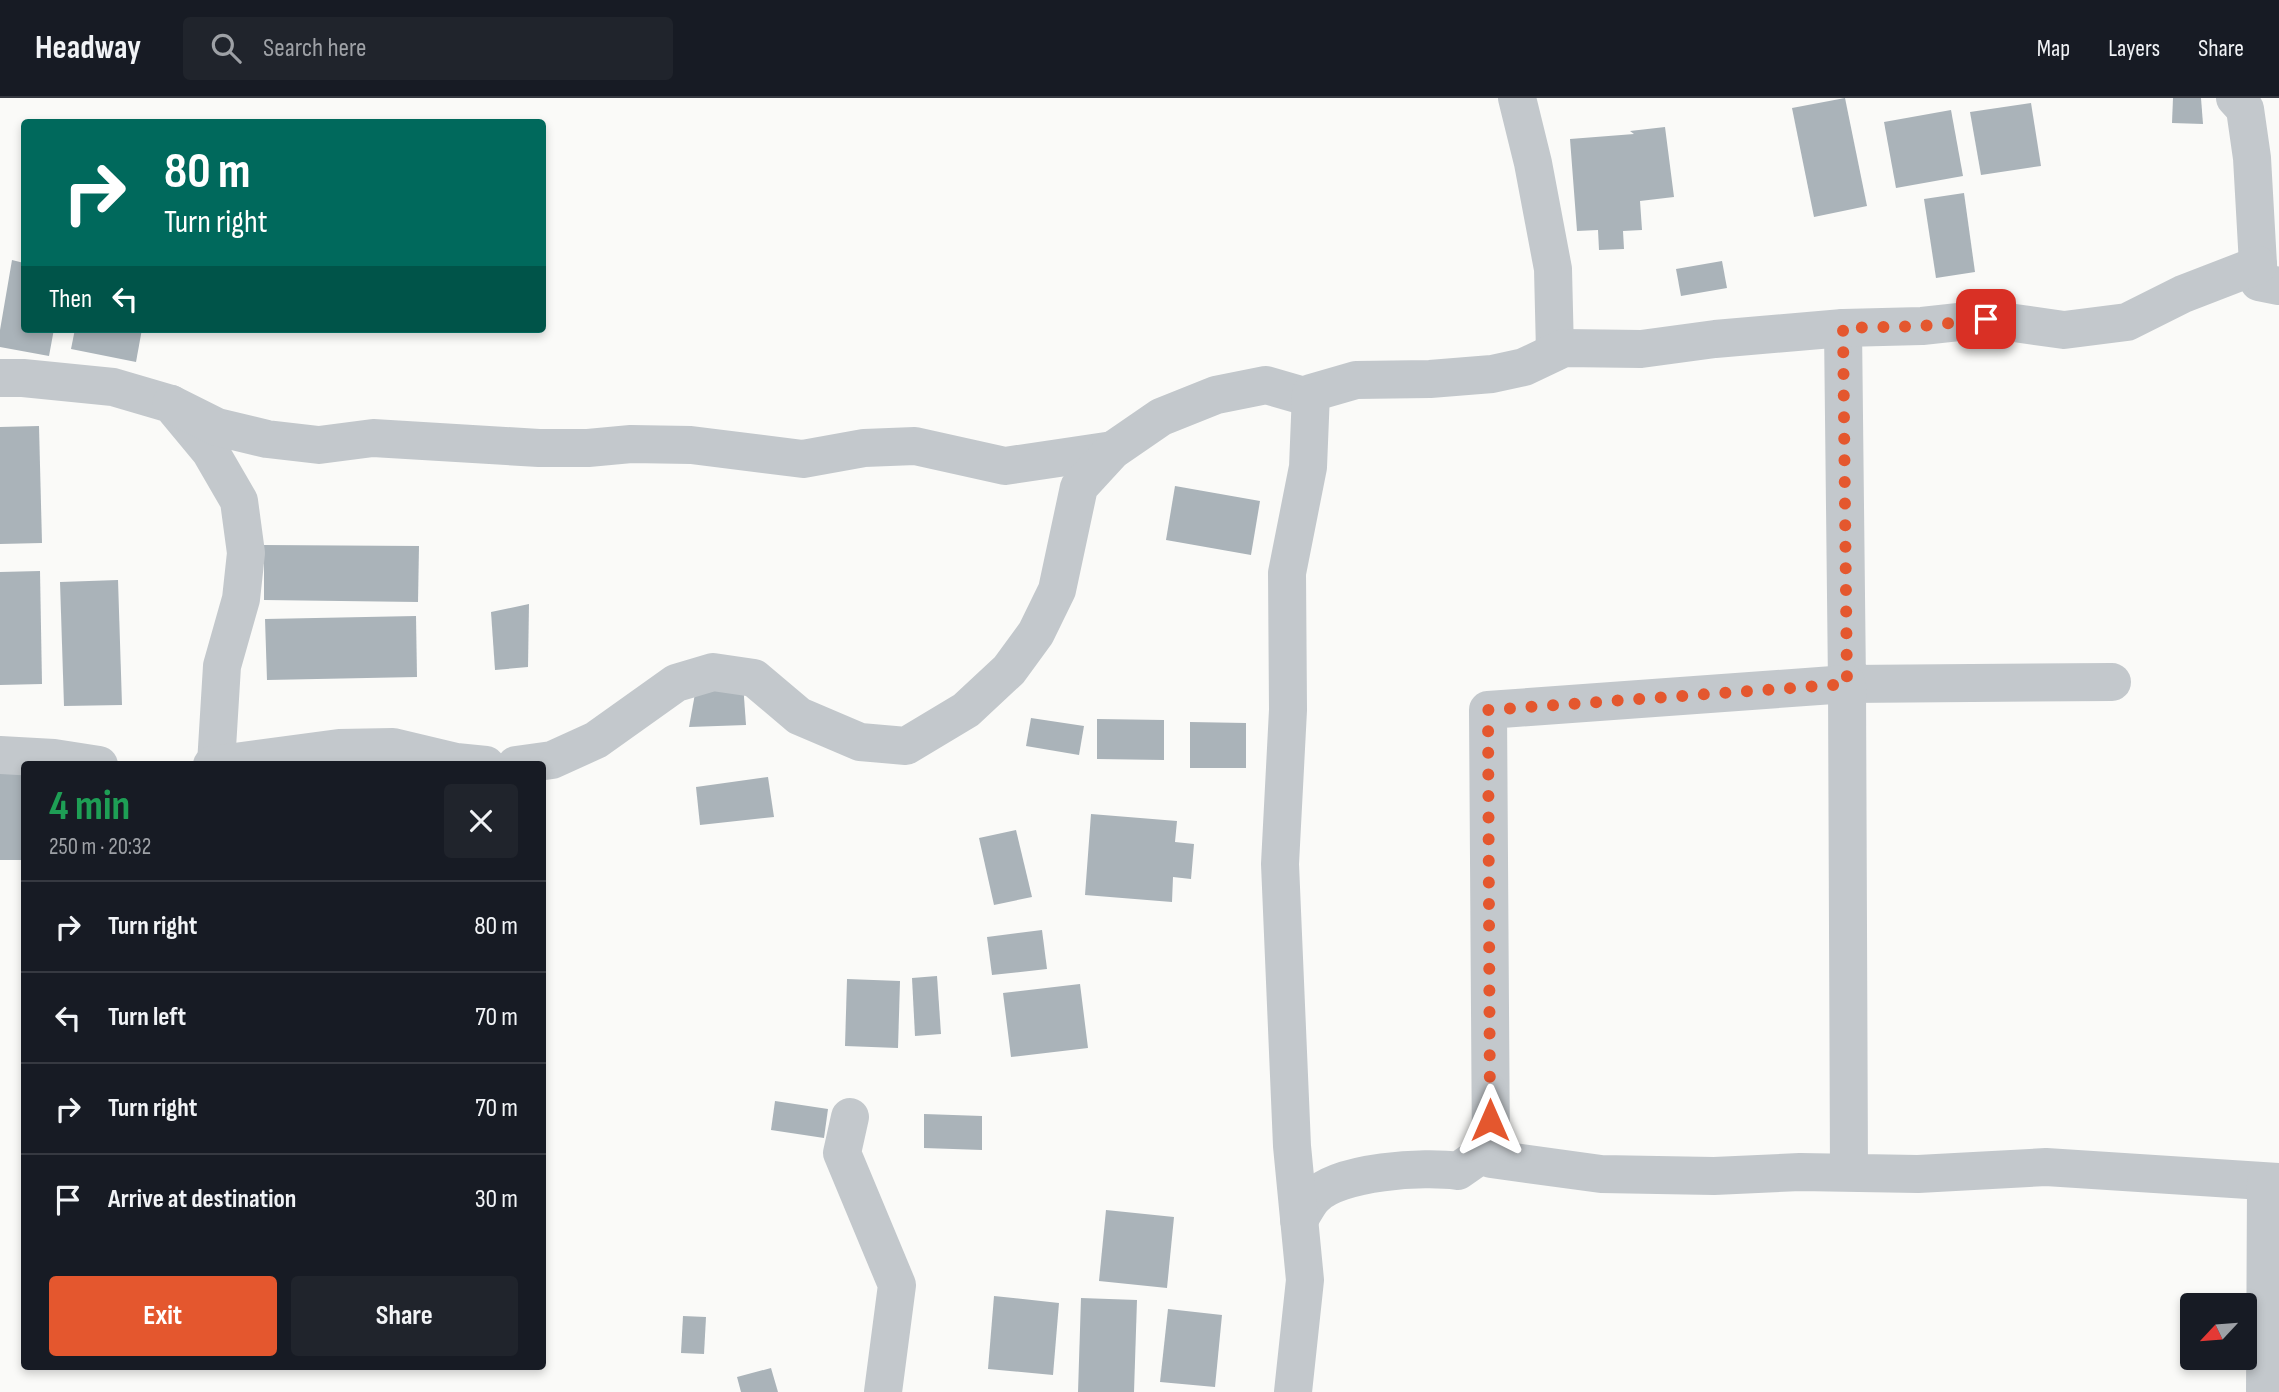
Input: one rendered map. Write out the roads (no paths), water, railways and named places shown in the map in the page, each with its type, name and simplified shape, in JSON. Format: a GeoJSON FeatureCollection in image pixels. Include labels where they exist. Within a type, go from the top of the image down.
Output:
{"type":"FeatureCollection","features":[{"type":"Feature","properties":{"kind":"street"},"geometry":{"type":"LineString","coordinates":[[1517,98],[1533,163],[1553,269],[1555,352]]}},
{"type":"Feature","properties":{"kind":"street"},"geometry":{"type":"LineString","coordinates":[[1293,1392],[1305,1280],[1286,1020],[1280,864],[1288,710],[1287,573],[1308,467],[1311,393],[1356,380],[1430,379],[1492,373],[1524,367],[1564,348],[1641,349],[1715,339],[1843,328],[1922,326],[1986,319],[2064,330],[2127,321],[2183,294],[2269,275],[2245,109],[2235,98]]}},
{"type":"Feature","properties":{"kind":"street"},"geometry":{"type":"LineString","coordinates":[[1843,328],[1849,1173]]}},
{"type":"Feature","properties":{"kind":"street"},"geometry":{"type":"LineString","coordinates":[[0,378],[113,387],[170,404],[216,427],[267,439],[319,445],[373,438],[539,448],[588,448],[631,444],[691,445],[803,459],[864,448],[915,446],[1005,466],[1113,450]]}},
{"type":"Feature","properties":{"kind":"street"},"geometry":{"type":"LineString","coordinates":[[545,761],[596,740],[676,683],[713,672],[754,678],[799,716],[860,741],[906,746],[966,710],[1009,670],[1036,633],[1057,590],[1079,487],[1113,450],[1161,417],[1216,395],[1266,385],[1311,398]]}},
{"type":"Feature","properties":{"kind":"street"},"geometry":{"type":"LineString","coordinates":[[170,404],[210,450],[239,501],[246,553],[241,599],[222,666],[214,761]]}},
{"type":"Feature","properties":{"kind":"street"},"geometry":{"type":"LineString","coordinates":[[2112,682],[1847,684],[1488,710],[1491,1159],[1601,1174],[1917,1174],[2046,1167],[2272,1182],[2265,1392]]}},
{"type":"Feature","properties":{"kind":"street"},"geometry":{"type":"LineString","coordinates":[[237,761],[339,748],[393,747],[452,761]]}},
{"type":"Feature","properties":{"kind":"street"},"geometry":{"type":"LineString","coordinates":[[0,755],[73,761]]}},
{"type":"Feature","properties":{"kind":"street"},"geometry":{"type":"LineString","coordinates":[[850,1117],[842,1153],[897,1284],[883,1392]]}},
{"type":"Feature","properties":{"kind":"street"},"geometry":{"type":"LineString","coordinates":[[1299,1220],[1316,1195],[1346,1180],[1387,1172],[1436,1168],[1458,1171],[1491,1147]]}}]}
